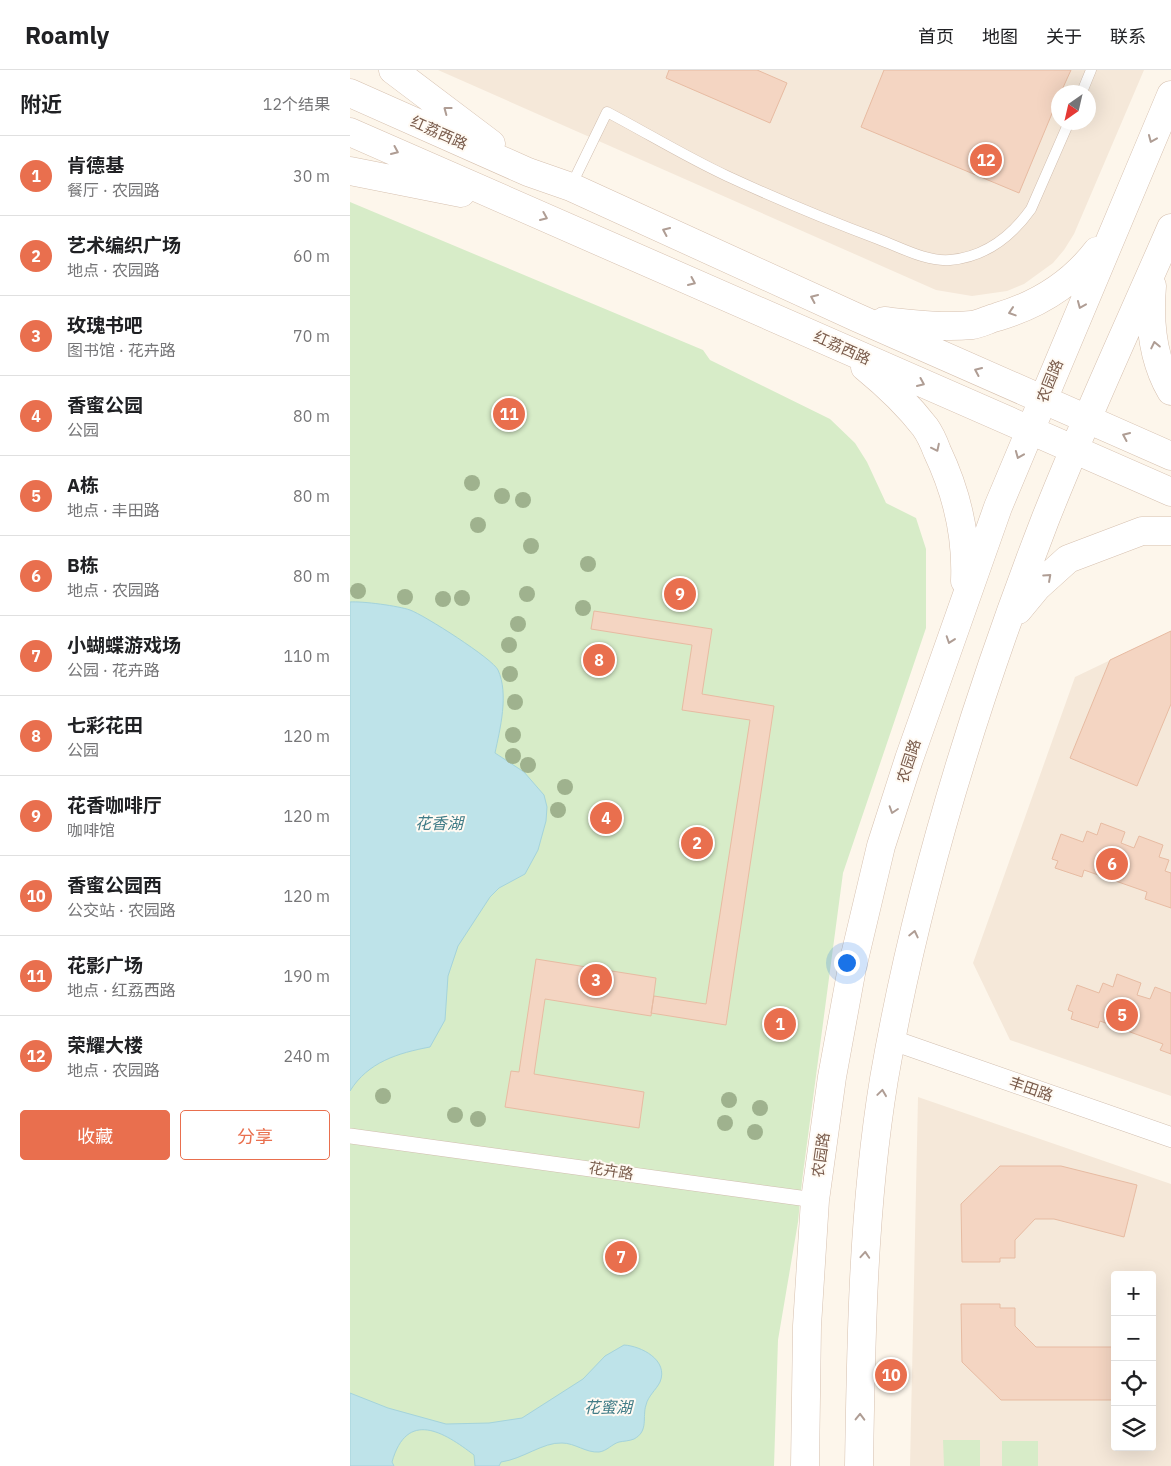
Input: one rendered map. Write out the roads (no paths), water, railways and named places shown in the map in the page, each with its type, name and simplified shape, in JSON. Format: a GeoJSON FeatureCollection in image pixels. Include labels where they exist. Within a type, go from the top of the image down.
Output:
{"type":"FeatureCollection","features":[{"type":"Feature","properties":{"kind":"main road","name":"红荔西路"},"geometry":{"type":"LineString","coordinates":[[393,70],[528,172]]}},
{"type":"Feature","properties":{"kind":"main road","name":"红荔西路"},"geometry":{"type":"LineString","coordinates":[[350,93],[528,172],[571,188],[858,318],[1171,456]]}},
{"type":"Feature","properties":{"kind":"main road","name":"农园路"},"geometry":{"type":"LineString","coordinates":[[806,1466],[807,1326],[815,1200],[832,1077],[852,968],[881,846],[963,602],[998,507],[1171,94]]}},
{"type":"Feature","properties":{"kind":"main road","name":"红荔西路"},"geometry":{"type":"LineString","coordinates":[[350,132],[1171,492]]}},
{"type":"Feature","properties":{"kind":"main road","name":"红荔西路"},"geometry":{"type":"LineString","coordinates":[[350,171],[514,204]]}},
{"type":"Feature","properties":{"kind":"main road"},"geometry":{"type":"LineString","coordinates":[[963,602],[966,555],[960,509],[948,474],[926,428],[889,387],[845,349],[858,318],[918,325],[973,324],[1019,310],[1053,294],[1084,269],[1114,228]]}},
{"type":"Feature","properties":{"kind":"main road"},"geometry":{"type":"LineString","coordinates":[[859,1466],[861,1323],[868,1220],[877,1132],[903,982],[933,855],[1004,627],[1047,516],[1171,228]]}},
{"type":"Feature","properties":{"kind":"main road"},"geometry":{"type":"LineString","coordinates":[[1154,269],[1150,314],[1156,349],[1171,391]]}},
{"type":"Feature","properties":{"kind":"main road"},"geometry":{"type":"LineString","coordinates":[[1004,627],[1036,587],[1068,559],[1142,531],[1171,531]]}},
{"type":"Feature","properties":{"kind":"street","name":"丰田路"},"geometry":{"type":"LineString","coordinates":[[892,1040],[1171,1136]]}},
{"type":"Feature","properties":{"kind":"street","name":"花卉路"},"geometry":{"type":"LineString","coordinates":[[350,1136],[815,1200]]}},
{"type":"Feature","properties":{"kind":"lane"},"geometry":{"type":"LineString","coordinates":[[1085,85],[1091,70]]}},
{"type":"Feature","properties":{"kind":"lane"},"geometry":{"type":"LineString","coordinates":[[571,188],[607,112],[726,175],[846,227],[931,259],[949,260],[967,257],[991,248],[1011,234],[1022,222],[1031,210],[1066,130]]}},
{"type":"Feature","properties":{"kind":"water","name":"花香湖"},"geometry":{"type":"Polygon","coordinates":[[[350,602],[380,604],[410,610],[457,638],[493,664],[498,670],[503,690],[501,723],[495,753],[524,772],[544,795],[547,807],[546,821],[538,850],[525,874],[499,888],[490,897],[458,946],[448,976],[445,1020],[430,1047],[407,1052],[385,1060],[366,1073],[350,1091],[350,602]]]}},
{"type":"Feature","properties":{"kind":"water","name":"花蜜湖"},"geometry":{"type":"Polygon","coordinates":[[[624,1345],[638,1348],[652,1356],[661,1367],[662,1374],[660,1382],[647,1402],[642,1432],[634,1439],[619,1442],[599,1452],[567,1443],[555,1443],[517,1458],[501,1462],[499,1466],[475,1466],[474,1455],[451,1439],[439,1433],[417,1430],[407,1435],[399,1446],[392,1462],[394,1466],[350,1466],[350,1393],[388,1408],[446,1424],[489,1423],[522,1418],[583,1379],[605,1356],[624,1345]]]}},
{"type":"Feature","properties":{"kind":"place","name":"荣耀大楼"},"geometry":{"type":"Point","coordinates":[986,160]}},
{"type":"Feature","properties":{"kind":"place","name":"花影广场"},"geometry":{"type":"Point","coordinates":[509,414]}},
{"type":"Feature","properties":{"kind":"place","name":"花香咖啡厅"},"geometry":{"type":"Point","coordinates":[680,594]}},
{"type":"Feature","properties":{"kind":"place","name":"七彩花田"},"geometry":{"type":"Point","coordinates":[599,660]}},
{"type":"Feature","properties":{"kind":"place","name":"香蜜公园"},"geometry":{"type":"Point","coordinates":[606,818]}},
{"type":"Feature","properties":{"kind":"place","name":"艺术编织广场"},"geometry":{"type":"Point","coordinates":[697,843]}},
{"type":"Feature","properties":{"kind":"place","name":"B栋"},"geometry":{"type":"Point","coordinates":[1112,864]}},
{"type":"Feature","properties":{"kind":"place","name":"玫瑰书吧"},"geometry":{"type":"Point","coordinates":[596,980]}},
{"type":"Feature","properties":{"kind":"place","name":"A栋"},"geometry":{"type":"Point","coordinates":[1122,1015]}},
{"type":"Feature","properties":{"kind":"place","name":"肯德基"},"geometry":{"type":"Point","coordinates":[780,1024]}},
{"type":"Feature","properties":{"kind":"place","name":"小蝴蝶游戏场"},"geometry":{"type":"Point","coordinates":[621,1257]}},
{"type":"Feature","properties":{"kind":"place","name":"香蜜公园西"},"geometry":{"type":"Point","coordinates":[891,1375]}}]}
